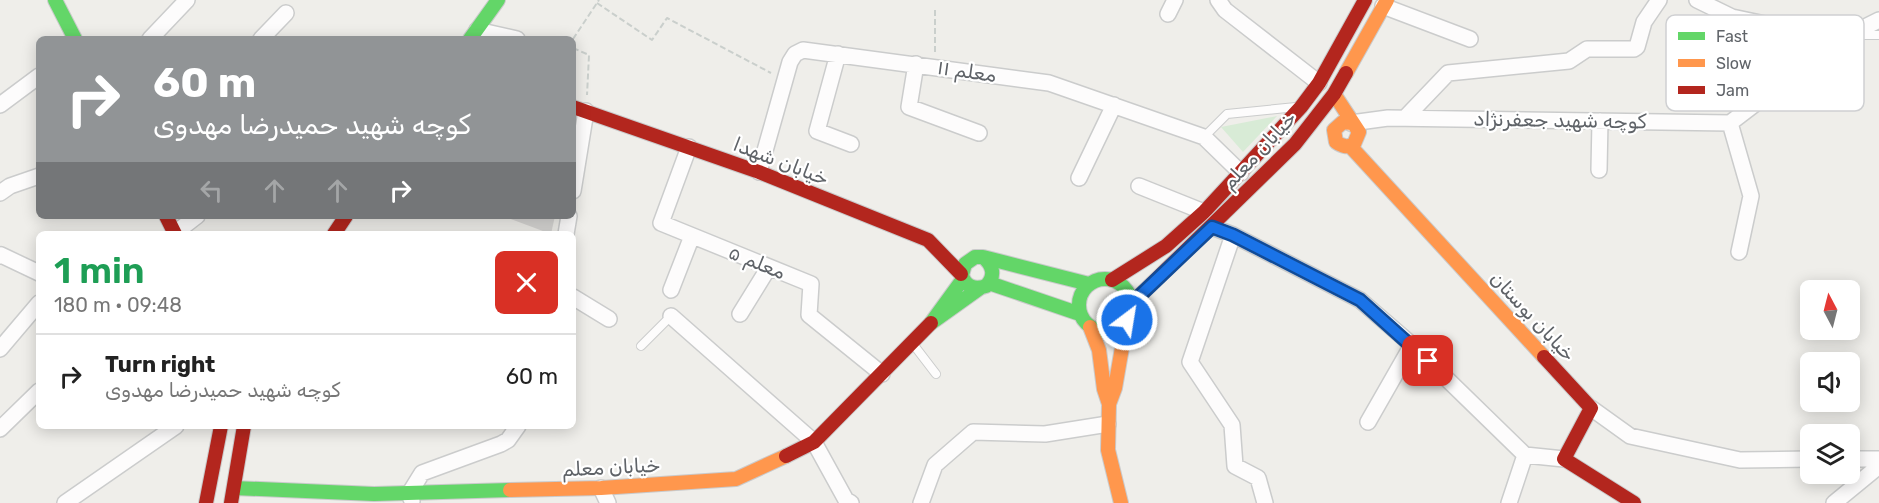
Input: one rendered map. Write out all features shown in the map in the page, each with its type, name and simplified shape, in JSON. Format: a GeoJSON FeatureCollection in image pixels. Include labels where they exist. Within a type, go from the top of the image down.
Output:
{"type":"FeatureCollection","features":[{"type":"Feature","properties":{"kind":"street"},"geometry":{"type":"LineString","coordinates":[[55,0],[73,36]]}},
{"type":"Feature","properties":{"kind":"street"},"geometry":{"type":"LineString","coordinates":[[153,36],[187,0]]}},
{"type":"Feature","properties":{"kind":"street"},"geometry":{"type":"LineString","coordinates":[[491,36],[474,34],[498,0]]}},
{"type":"Feature","properties":{"kind":"street"},"geometry":{"type":"LineString","coordinates":[[1168,14],[1175,0]]}},
{"type":"Feature","properties":{"kind":"street"},"geometry":{"type":"LineString","coordinates":[[1218,0],[1225,10],[1319,84]]}},
{"type":"Feature","properties":{"kind":"street","name":"خیابان معلم"},"geometry":{"type":"LineString","coordinates":[[1113,280],[1166,246],[1204,212],[1300,107],[1319,84],[1365,0]]}},
{"type":"Feature","properties":{"kind":"street"},"geometry":{"type":"LineString","coordinates":[[1405,118],[1448,73],[1569,61],[1587,49],[1634,49],[1637,47],[1644,22],[1659,0]]}},
{"type":"Feature","properties":{"kind":"street"},"geometry":{"type":"LineString","coordinates":[[1697,0],[1728,15]]}},
{"type":"Feature","properties":{"kind":"street"},"geometry":{"type":"LineString","coordinates":[[1385,3],[1470,39]]}},
{"type":"Feature","properties":{"kind":"street","name":"خیابان معلم"},"geometry":{"type":"LineString","coordinates":[[1131,304],[1295,144],[1334,94],[1385,3]]}},
{"type":"Feature","properties":{"kind":"street"},"geometry":{"type":"LineString","coordinates":[[264,36],[286,13]]}},
{"type":"Feature","properties":{"kind":"street"},"geometry":{"type":"LineString","coordinates":[[1864,28],[1879,20]]}},
{"type":"Feature","properties":{"kind":"street","name":"معلم ۱۱"},"geometry":{"type":"LineString","coordinates":[[759,172],[790,62],[795,54],[803,50],[1050,82],[1204,137],[1241,172]]}},
{"type":"Feature","properties":{"kind":"street"},"geometry":{"type":"LineString","coordinates":[[838,54],[817,131],[851,144]]}},
{"type":"Feature","properties":{"kind":"street"},"geometry":{"type":"LineString","coordinates":[[916,64],[909,107],[979,133]]}},
{"type":"Feature","properties":{"kind":"street"},"geometry":{"type":"LineString","coordinates":[[0,105],[36,78]]}},
{"type":"Feature","properties":{"kind":"street"},"geometry":{"type":"LineString","coordinates":[[1334,94],[1351,123]]}},
{"type":"Feature","properties":{"kind":"street"},"geometry":{"type":"LineString","coordinates":[[1079,178],[1114,105]]}},
{"type":"Feature","properties":{"kind":"street"},"geometry":{"type":"LineString","coordinates":[[576,150],[579,109]]}},
{"type":"Feature","properties":{"kind":"street","name":"خیابان شهدا"},"geometry":{"type":"LineString","coordinates":[[579,109],[759,172],[928,240],[962,276]]}},
{"type":"Feature","properties":{"kind":"street"},"geometry":{"type":"LineString","coordinates":[[1739,252],[1751,196],[1730,123],[1746,111]]}},
{"type":"Feature","properties":{"kind":"street"},"geometry":{"type":"LineString","coordinates":[[1295,144],[1326,142],[1342,147],[1355,142],[1388,118]]}},
{"type":"Feature","properties":{"kind":"street","name":"کوچه شهید جعفرنژاد"},"geometry":{"type":"LineString","coordinates":[[1351,123],[1405,118],[1730,123]]}},
{"type":"Feature","properties":{"kind":"street"},"geometry":{"type":"LineString","coordinates":[[1599,170],[1600,121]]}},
{"type":"Feature","properties":{"kind":"street"},"geometry":{"type":"LineString","coordinates":[[1326,142],[1334,134],[1336,127],[1343,122],[1351,123]]}},
{"type":"Feature","properties":{"kind":"street","name":"خیابان بوستان"},"geometry":{"type":"LineString","coordinates":[[1351,123],[1358,128],[1355,142],[1591,408]]}},
{"type":"Feature","properties":{"kind":"street","name":"معلم ۵"},"geometry":{"type":"LineString","coordinates":[[689,147],[661,223],[811,284],[809,315],[882,374]]}},
{"type":"Feature","properties":{"kind":"street"},"geometry":{"type":"LineString","coordinates":[[0,193],[10,186],[36,177]]}},
{"type":"Feature","properties":{"kind":"street"},"geometry":{"type":"LineString","coordinates":[[1138,186],[1204,212]]}},
{"type":"Feature","properties":{"kind":"street"},"geometry":{"type":"LineString","coordinates":[[179,231],[193,219]]}},
{"type":"Feature","properties":{"kind":"street"},"geometry":{"type":"LineString","coordinates":[[1212,227],[1233,235],[1360,300],[1412,345],[1525,455],[1564,459],[1634,503]]}},
{"type":"Feature","properties":{"kind":"street"},"geometry":{"type":"LineString","coordinates":[[1233,235],[1190,362],[1232,425],[1235,466],[1258,478],[1265,503]]}},
{"type":"Feature","properties":{"kind":"street"},"geometry":{"type":"LineString","coordinates":[[671,290],[692,236]]}},
{"type":"Feature","properties":{"kind":"street"},"geometry":{"type":"LineString","coordinates":[[0,256],[36,272]]}},
{"type":"Feature","properties":{"kind":"street"},"geometry":{"type":"LineString","coordinates":[[983,257],[988,260],[993,269],[992,279],[984,286]]}},
{"type":"Feature","properties":{"kind":"street"},"geometry":{"type":"LineString","coordinates":[[1080,314],[984,286],[970,286],[962,276],[962,268],[968,259],[983,257],[1089,284]]}},
{"type":"Feature","properties":{"kind":"street"},"geometry":{"type":"LineString","coordinates":[[740,314],[769,267]]}},
{"type":"Feature","properties":{"kind":"street","name":"خیابان معلم"},"geometry":{"type":"LineString","coordinates":[[234,488],[370,499],[539,496],[601,488],[736,479],[814,442],[931,323],[962,276]]}},
{"type":"Feature","properties":{"kind":"street"},"geometry":{"type":"LineString","coordinates":[[1109,404],[1104,389],[1099,350],[1090,327],[1080,314],[1081,295],[1089,284],[1096,280],[1113,280],[1126,289],[1131,304],[1115,388],[1109,404],[1107,424],[1108,450],[1121,503]]}},
{"type":"Feature","properties":{"kind":"street","name":"خیابان معلم"},"geometry":{"type":"LineString","coordinates":[[931,323],[984,286]]}},
{"type":"Feature","properties":{"kind":"street"},"geometry":{"type":"LineString","coordinates":[[576,299],[609,319]]}},
{"type":"Feature","properties":{"kind":"street"},"geometry":{"type":"LineString","coordinates":[[0,349],[36,307]]}},
{"type":"Feature","properties":{"kind":"street"},"geometry":{"type":"LineString","coordinates":[[671,316],[814,442],[846,500],[851,503]]}},
{"type":"Feature","properties":{"kind":"street"},"geometry":{"type":"LineString","coordinates":[[1090,327],[1106,332],[1121,326],[1127,320]]}},
{"type":"Feature","properties":{"kind":"street"},"geometry":{"type":"LineString","coordinates":[[1368,422],[1412,345]]}},
{"type":"Feature","properties":{"kind":"street"},"geometry":{"type":"LineString","coordinates":[[0,429],[36,394]]}},
{"type":"Feature","properties":{"kind":"street"},"geometry":{"type":"LineString","coordinates":[[1564,459],[1591,408],[1630,436],[1740,460],[1800,459]]}},
{"type":"Feature","properties":{"kind":"street"},"geometry":{"type":"LineString","coordinates":[[921,503],[935,465],[973,432],[1045,434],[1107,424]]}},
{"type":"Feature","properties":{"kind":"street"},"geometry":{"type":"LineString","coordinates":[[65,503],[86,497],[172,429]]}},
{"type":"Feature","properties":{"kind":"street"},"geometry":{"type":"LineString","coordinates":[[206,503],[220,429]]}},
{"type":"Feature","properties":{"kind":"street"},"geometry":{"type":"LineString","coordinates":[[231,503],[244,429]]}},
{"type":"Feature","properties":{"kind":"street"},"geometry":{"type":"LineString","coordinates":[[411,498],[422,473],[501,444],[508,440],[516,429]]}},
{"type":"Feature","properties":{"kind":"street"},"geometry":{"type":"LineString","coordinates":[[1509,503],[1525,455]]}},
{"type":"Feature","properties":{"kind":"street"},"geometry":{"type":"LineString","coordinates":[[1860,459],[1879,459]]}},
{"type":"Feature","properties":{"kind":"street"},"geometry":{"type":"LineString","coordinates":[[1834,503],[1879,466]]}},
{"type":"Feature","properties":{"kind":"street"},"geometry":{"type":"LineString","coordinates":[[601,488],[608,503]]}},
{"type":"Feature","properties":{"kind":"lane"},"geometry":{"type":"LineString","coordinates":[[1864,36],[1879,35]]}},
{"type":"Feature","properties":{"kind":"lane"},"geometry":{"type":"LineString","coordinates":[[1204,137],[1227,114],[1300,107]]}},
{"type":"Feature","properties":{"kind":"lane"},"geometry":{"type":"LineString","coordinates":[[641,346],[671,316]]}},
{"type":"Feature","properties":{"kind":"lane"},"geometry":{"type":"LineString","coordinates":[[912,343],[936,374]]}},
{"type":"Feature","properties":{"kind":"path"},"geometry":{"type":"LineString","coordinates":[[575,36],[598,1],[652,40],[667,18],[784,80]]}},
{"type":"Feature","properties":{"kind":"path"},"geometry":{"type":"LineString","coordinates":[[934,67],[935,9]]}},
{"type":"Feature","properties":{"kind":"path"},"geometry":{"type":"LineString","coordinates":[[576,49],[589,55],[579,109]]}},
{"type":"Feature","properties":{"kind":"green space"},"geometry":{"type":"Polygon","coordinates":[[[1277,116],[1243,152],[1221,127],[1277,116]]]}},
{"type":"Feature","properties":{"kind":"building"},"geometry":{"type":"Polygon","coordinates":[[[510,219],[554,219],[552,231],[543,231],[510,219]]]}},
{"type":"Feature","properties":{"kind":"traffic: fast"},"geometry":{"type":"LineString","coordinates":[[55,0],[73,36]]}},
{"type":"Feature","properties":{"kind":"traffic: fast"},"geometry":{"type":"LineString","coordinates":[[472,36],[498,0]]}},
{"type":"Feature","properties":{"kind":"traffic: fast"},"geometry":{"type":"LineString","coordinates":[[983,257],[991,267],[991,278],[986,286],[978,288],[971,286],[965,282],[962,275],[965,264],[975,257],[983,257],[1089,284]]}},
{"type":"Feature","properties":{"kind":"traffic: fast"},"geometry":{"type":"LineString","coordinates":[[963,279],[931,323],[980,288]]}},
{"type":"Feature","properties":{"kind":"traffic: fast"},"geometry":{"type":"LineString","coordinates":[[1100,279],[1110,279],[1119,283],[1127,291],[1131,305],[1127,319],[1119,327],[1110,331],[1100,331],[1091,327],[1083,319],[1079,310],[1079,300],[1083,291],[1091,283],[1100,279]]}},
{"type":"Feature","properties":{"kind":"traffic: fast"},"geometry":{"type":"LineString","coordinates":[[989,283],[1080,314]]}},
{"type":"Feature","properties":{"kind":"traffic: fast"},"geometry":{"type":"LineString","coordinates":[[234,488],[374,494],[510,490]]}},
{"type":"Feature","properties":{"kind":"traffic: slow"},"geometry":{"type":"LineString","coordinates":[[1346,73],[1387,0]]}},
{"type":"Feature","properties":{"kind":"traffic: slow"},"geometry":{"type":"LineString","coordinates":[[1334,94],[1359,132],[1354,144],[1340,145],[1336,142],[1334,130],[1343,122],[1351,123]]}},
{"type":"Feature","properties":{"kind":"traffic: slow"},"geometry":{"type":"LineString","coordinates":[[1351,147],[1544,357]]}},
{"type":"Feature","properties":{"kind":"traffic: slow"},"geometry":{"type":"LineString","coordinates":[[1090,327],[1099,350],[1104,389],[1109,404],[1115,388],[1127,319]]}},
{"type":"Feature","properties":{"kind":"traffic: slow"},"geometry":{"type":"LineString","coordinates":[[1109,404],[1108,450],[1121,503]]}},
{"type":"Feature","properties":{"kind":"traffic: slow"},"geometry":{"type":"LineString","coordinates":[[510,490],[601,488],[736,479],[786,456]]}},
{"type":"Feature","properties":{"kind":"traffic: jam"},"geometry":{"type":"LineString","coordinates":[[1112,280],[1166,246],[1204,212],[1301,107],[1319,83],[1365,0]]}},
{"type":"Feature","properties":{"kind":"traffic: jam"},"geometry":{"type":"LineString","coordinates":[[1131,304],[1295,144],[1334,94],[1346,73]]}},
{"type":"Feature","properties":{"kind":"traffic: jam"},"geometry":{"type":"LineString","coordinates":[[576,108],[759,172],[928,240],[961,274]]}},
{"type":"Feature","properties":{"kind":"traffic: jam"},"geometry":{"type":"LineString","coordinates":[[168,219],[174,231]]}},
{"type":"Feature","properties":{"kind":"traffic: jam"},"geometry":{"type":"LineString","coordinates":[[336,231],[344,219]]}},
{"type":"Feature","properties":{"kind":"traffic: jam"},"geometry":{"type":"LineString","coordinates":[[786,456],[814,442],[931,323]]}},
{"type":"Feature","properties":{"kind":"traffic: jam"},"geometry":{"type":"LineString","coordinates":[[1544,357],[1591,408],[1564,459],[1634,503]]}},
{"type":"Feature","properties":{"kind":"traffic: jam"},"geometry":{"type":"LineString","coordinates":[[206,503],[220,429]]}},
{"type":"Feature","properties":{"kind":"traffic: jam"},"geometry":{"type":"LineString","coordinates":[[231,503],[243,429]]}},
{"type":"Feature","properties":{"kind":"route"},"geometry":{"type":"LineString","coordinates":[[1127,320],[1131,304],[1212,227],[1233,235],[1360,300],[1428,361]]}}]}
